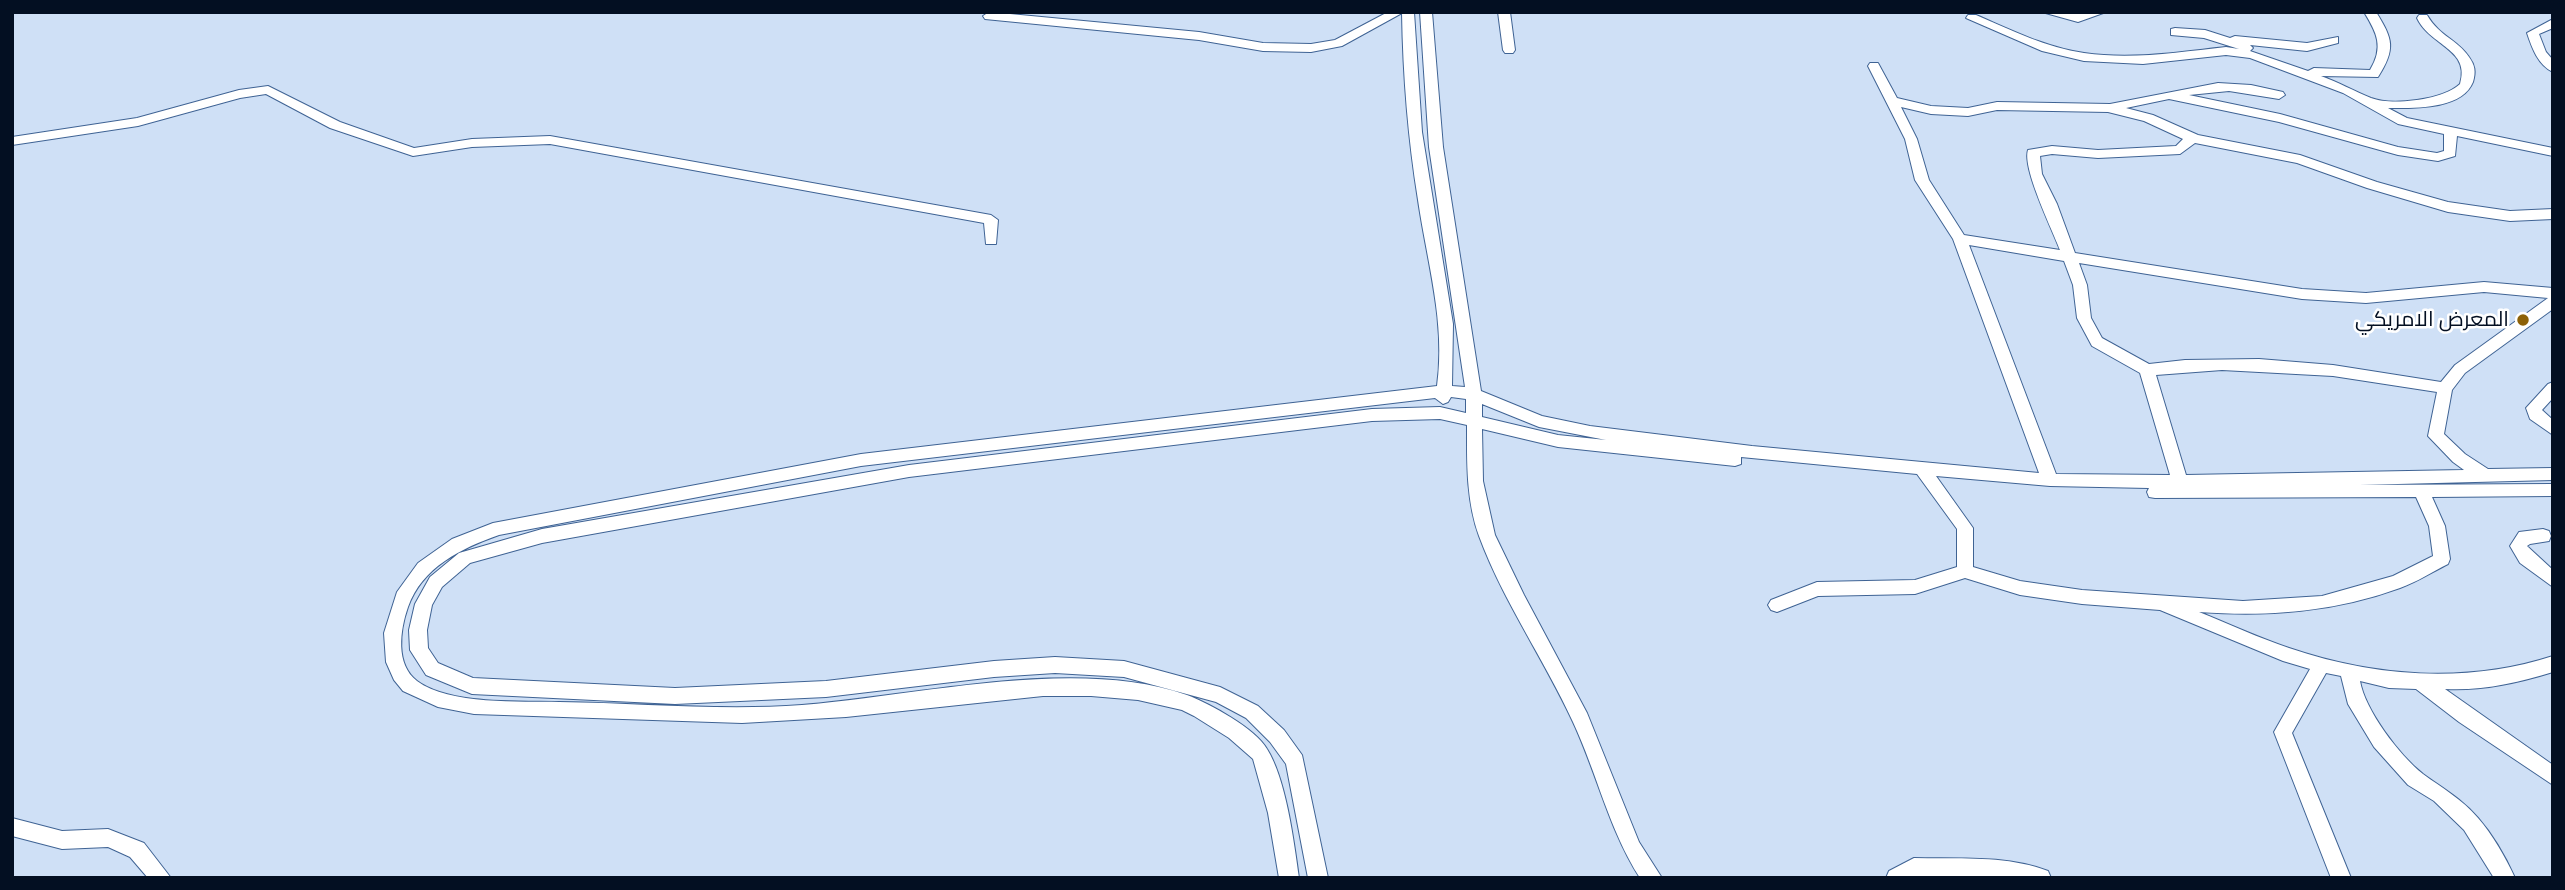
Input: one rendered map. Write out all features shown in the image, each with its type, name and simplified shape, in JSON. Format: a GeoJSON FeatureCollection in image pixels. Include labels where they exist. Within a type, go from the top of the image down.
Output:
{"type":"FeatureCollection","features":[{"type":"Feature","properties":{"kind":"street"},"geometry":{"type":"LineString","coordinates":[[989,16],[1199,36],[1263,47],[1311,48],[1338,44],[1397,12]]}},
{"type":"Feature","properties":{"kind":"street"},"geometry":{"type":"LineString","coordinates":[[1408,12],[1408,46],[1420,163],[1445,312],[1449,357],[1440,412]]}},
{"type":"Feature","properties":{"kind":"street"},"geometry":{"type":"LineString","coordinates":[[1426,12],[1436,147],[1474,394],[1475,481],[1487,535],[1517,599],[1581,719],[1632,848],[1651,878]]}},
{"type":"Feature","properties":{"kind":"street"},"geometry":{"type":"LineString","coordinates":[[1504,12],[1509,50]]}},
{"type":"Feature","properties":{"kind":"street"},"geometry":{"type":"LineString","coordinates":[[2048,12],[2078,18],[2094,16],[2099,12]]}},
{"type":"Feature","properties":{"kind":"street"},"geometry":{"type":"LineString","coordinates":[[2226,39],[2298,71],[2374,74],[2386,56],[2387,41],[2370,12]]}},
{"type":"Feature","properties":{"kind":"street"},"geometry":{"type":"LineString","coordinates":[[1972,18],[2046,48],[2084,57],[2143,60],[2226,51],[2252,55],[2347,90],[2403,121],[2553,152]]}},
{"type":"Feature","properties":{"kind":"street"},"geometry":{"type":"LineString","coordinates":[[2371,103],[2410,105],[2435,101],[2458,93],[2469,81],[2470,68],[2460,53],[2428,31],[2423,18]]}},
{"type":"Feature","properties":{"kind":"street"},"geometry":{"type":"LineString","coordinates":[[2553,23],[2533,33],[2539,53],[2553,68]]}},
{"type":"Feature","properties":{"kind":"street"},"geometry":{"type":"LineString","coordinates":[[2175,32],[2307,47],[2334,40]]}},
{"type":"Feature","properties":{"kind":"street"},"geometry":{"type":"LineString","coordinates":[[1874,66],[1911,139],[1922,180],[1960,239],[2050,480]]}},
{"type":"Feature","properties":{"kind":"street"},"geometry":{"type":"LineString","coordinates":[[2110,108],[2204,87],[2228,86],[2279,95]]}},
{"type":"Feature","properties":{"kind":"street"},"geometry":{"type":"LineString","coordinates":[[12,141],[138,122],[239,94],[268,90],[334,125],[413,152],[472,143],[550,140],[991,220],[990,241]]}},
{"type":"Feature","properties":{"kind":"street"},"geometry":{"type":"LineString","coordinates":[[2169,94],[2232,106],[2398,151],[2438,157],[2450,153],[2451,131]]}},
{"type":"Feature","properties":{"kind":"street"},"geometry":{"type":"LineString","coordinates":[[1891,101],[1931,110],[1968,112],[1997,106],[2025,105],[2110,108],[2148,118],[2195,139],[2300,159],[2372,186],[2448,207],[2510,216],[2553,215]]}},
{"type":"Feature","properties":{"kind":"street"},"geometry":{"type":"LineString","coordinates":[[2195,139],[2188,141],[2180,150],[2098,154],[2052,150],[2033,153],[2035,174],[2071,255],[2080,285],[2084,318],[2097,342],[2147,370],[2197,363],[2279,365],[2375,375],[2445,388]]}},
{"type":"Feature","properties":{"kind":"street"},"geometry":{"type":"LineString","coordinates":[[1960,239],[2302,294],[2366,298],[2484,287],[2553,293]]}},
{"type":"Feature","properties":{"kind":"street"},"geometry":{"type":"LineString","coordinates":[[2483,474],[2459,458],[2436,436],[2445,388],[2460,369],[2553,301]]}},
{"type":"Feature","properties":{"kind":"street"},"geometry":{"type":"LineString","coordinates":[[2147,370],[2180,482]]}},
{"type":"Feature","properties":{"kind":"street"},"geometry":{"type":"LineString","coordinates":[[2553,388],[2534,408],[2535,415],[2553,429]]}},
{"type":"Feature","properties":{"kind":"street"},"geometry":{"type":"LineString","coordinates":[[1289,878],[1270,784],[1260,753],[1226,726],[1185,703],[1116,689],[1054,687],[799,713],[672,714],[475,705],[419,693],[398,673],[391,638],[401,601],[418,571],[460,541],[499,528],[861,460],[1445,391],[1474,394],[1539,421],[1590,432],[2048,489],[2210,494],[2553,489]]}},
{"type":"Feature","properties":{"kind":"street"},"geometry":{"type":"LineString","coordinates":[[1318,878],[1295,761],[1277,736],[1252,712],[1220,695],[1124,669],[1055,665],[994,669],[826,689],[675,696],[472,687],[432,669],[419,650],[418,630],[424,604],[436,582],[465,558],[542,536],[909,471],[1372,415],[1440,412],[1570,442],[1926,474],[2180,482],[2553,474]]}},
{"type":"Feature","properties":{"kind":"street"},"geometry":{"type":"LineString","coordinates":[[1926,474],[1965,528],[1965,571]]}},
{"type":"Feature","properties":{"kind":"street"},"geometry":{"type":"LineString","coordinates":[[1777,605],[1817,589],[1914,587],[1965,571],[2020,588],[2082,597],[2244,608],[2322,603],[2397,582],[2442,559],[2437,526],[2422,492]]}},
{"type":"Feature","properties":{"kind":"street"},"geometry":{"type":"LineString","coordinates":[[2550,536],[2525,537],[2518,545],[2526,558],[2553,580]]}},
{"type":"Feature","properties":{"kind":"street"},"geometry":{"type":"LineString","coordinates":[[2152,601],[2289,656],[2389,680],[2460,682],[2525,673],[2553,664]]}},
{"type":"Feature","properties":{"kind":"street"},"geometry":{"type":"LineString","coordinates":[[2322,664],[2283,732],[2341,878]]}},
{"type":"Feature","properties":{"kind":"street"},"geometry":{"type":"LineString","coordinates":[[2349,670],[2354,698],[2381,741],[2415,779],[2441,795],[2471,824],[2505,878]]}},
{"type":"Feature","properties":{"kind":"street"},"geometry":{"type":"LineString","coordinates":[[2420,681],[2465,716],[2553,776]]}},
{"type":"Feature","properties":{"kind":"street"},"geometry":{"type":"LineString","coordinates":[[12,827],[62,840],[108,838],[137,850],[161,878]]}},
{"type":"Feature","properties":{"kind":"street"},"geometry":{"type":"LineString","coordinates":[[1896,878],[1914,867],[2006,870],[2041,878]]}},
{"type":"Feature","properties":{"kind":"place","name":"المعرض الامريكي"},"geometry":{"type":"Point","coordinates":[2523,320]}}]}
